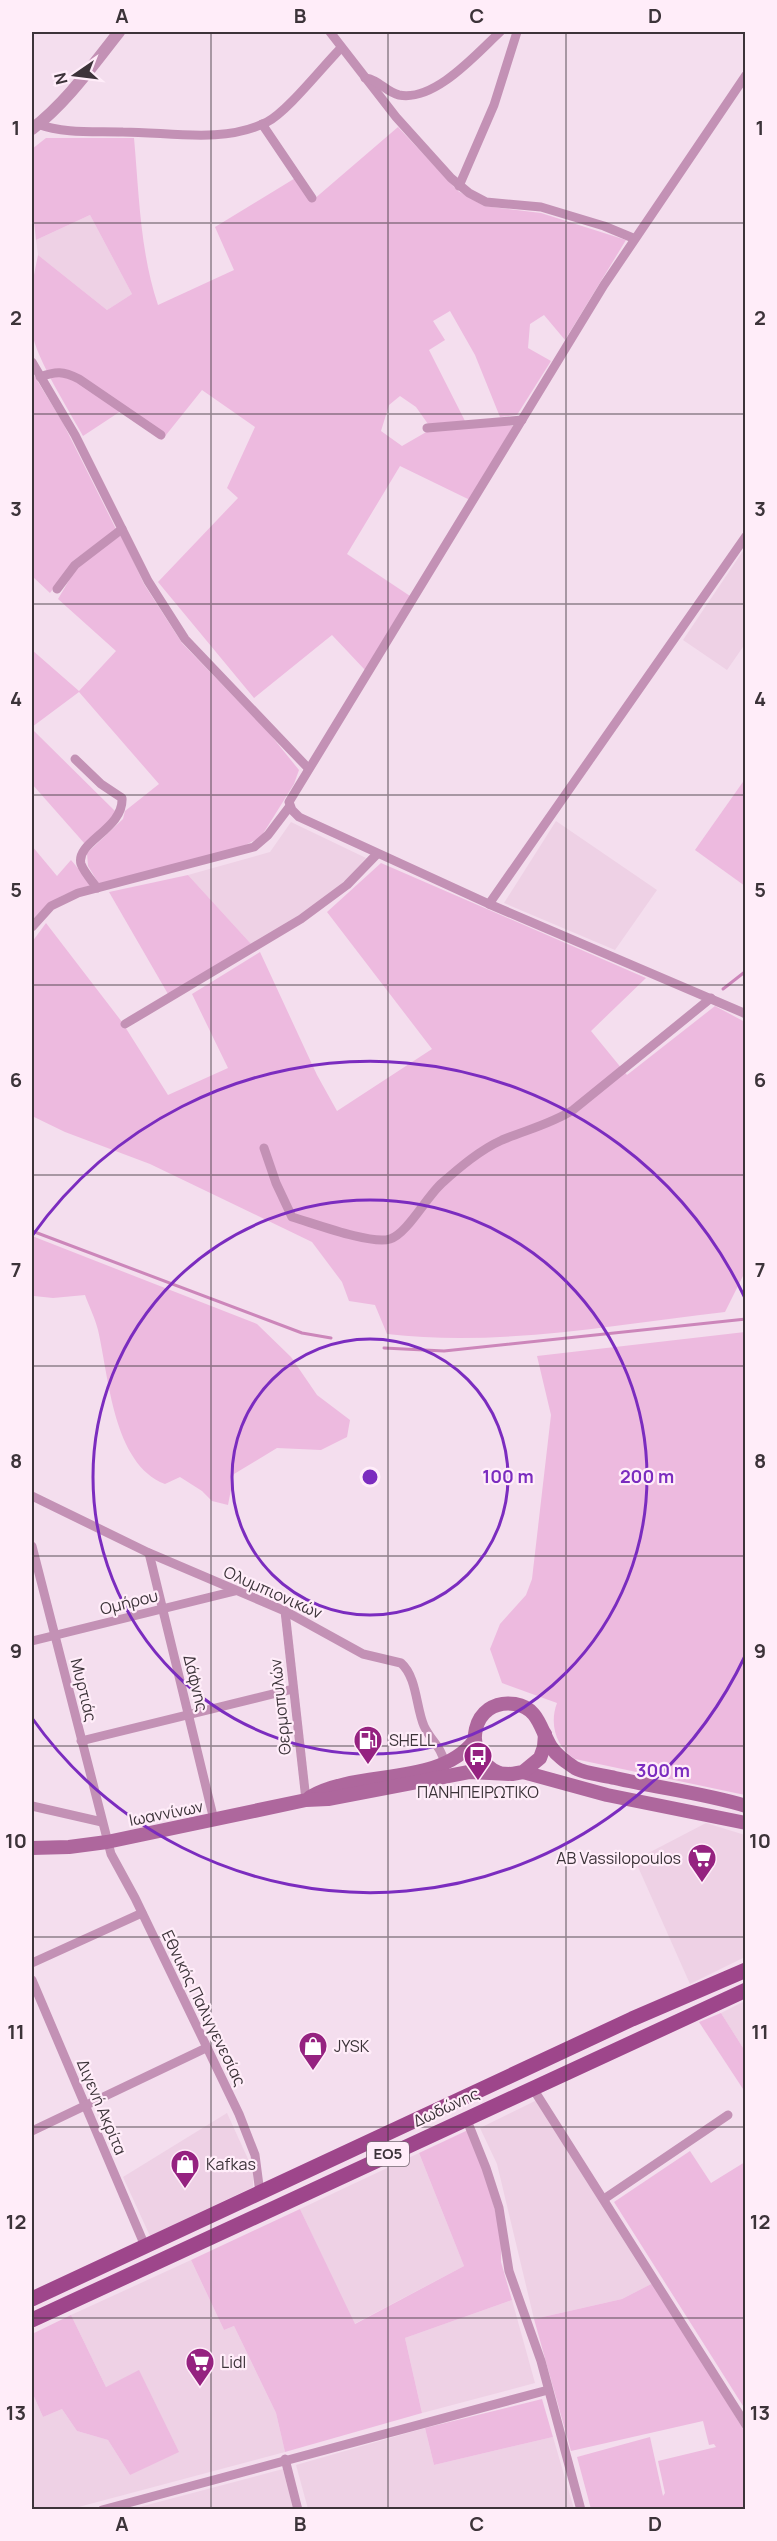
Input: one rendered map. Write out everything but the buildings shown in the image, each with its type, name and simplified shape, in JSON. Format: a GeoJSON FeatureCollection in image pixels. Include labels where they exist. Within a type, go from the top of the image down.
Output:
{"type":"FeatureCollection","features":[{"type":"Feature","properties":{"kind":"main road"},"geometry":{"type":"LineString","coordinates":[[306,1800],[325,1790],[340,1786],[445,1764],[465,1754],[474,1741],[478,1724],[489,1709],[500,1704],[512,1703],[524,1706],[534,1713],[542,1723],[555,1752],[577,1769],[746,1806]]}},
{"type":"Feature","properties":{"kind":"main road"},"geometry":{"type":"LineString","coordinates":[[523,1772],[540,1758],[545,1734]]}},
{"type":"Feature","properties":{"kind":"main road"},"geometry":{"type":"LineString","coordinates":[[474,1741],[483,1761],[501,1773]]}},
{"type":"Feature","properties":{"kind":"main road"},"geometry":{"type":"LineString","coordinates":[[306,1800],[328,1799],[469,1772],[512,1774],[523,1772],[607,1795],[746,1823]]}},
{"type":"Feature","properties":{"kind":"main road","name":"Ιωαννίνων"},"geometry":{"type":"LineString","coordinates":[[32,1848],[69,1847],[107,1842],[306,1800]]}},
{"type":"Feature","properties":{"kind":"main road","name":"Δωδώνης"},"geometry":{"type":"LineString","coordinates":[[32,2299],[622,2024],[746,1970]]}},
{"type":"Feature","properties":{"kind":"main road","name":"Δωδώνης"},"geometry":{"type":"LineString","coordinates":[[32,2320],[746,1990]]}},
{"type":"Feature","properties":{"kind":"street"},"geometry":{"type":"LineString","coordinates":[[34,127],[72,91],[119,32]]}},
{"type":"Feature","properties":{"kind":"street"},"geometry":{"type":"LineString","coordinates":[[330,32],[408,130],[459,186],[481,200],[541,207],[604,226],[633,238]]}},
{"type":"Feature","properties":{"kind":"street"},"geometry":{"type":"LineString","coordinates":[[365,78],[400,95],[411,95],[424,91],[454,74],[500,32]]}},
{"type":"Feature","properties":{"kind":"street"},"geometry":{"type":"LineString","coordinates":[[459,186],[494,105],[517,32]]}},
{"type":"Feature","properties":{"kind":"street"},"geometry":{"type":"LineString","coordinates":[[34,127],[72,132],[225,134],[262,124],[283,110],[341,48]]}},
{"type":"Feature","properties":{"kind":"street"},"geometry":{"type":"LineString","coordinates":[[32,927],[43,912],[59,901],[97,888],[254,847],[263,841],[290,806],[290,799],[308,768],[367,676],[633,238],[746,75]]}},
{"type":"Feature","properties":{"kind":"street"},"geometry":{"type":"LineString","coordinates":[[262,124],[312,198]]}},
{"type":"Feature","properties":{"kind":"street"},"geometry":{"type":"LineString","coordinates":[[32,362],[75,435],[148,581],[185,639],[308,768]]}},
{"type":"Feature","properties":{"kind":"street"},"geometry":{"type":"LineString","coordinates":[[40,377],[52,372],[64,371],[79,378],[161,435]]}},
{"type":"Feature","properties":{"kind":"street"},"geometry":{"type":"LineString","coordinates":[[427,428],[522,420]]}},
{"type":"Feature","properties":{"kind":"street"},"geometry":{"type":"LineString","coordinates":[[57,589],[75,565],[122,529]]}},
{"type":"Feature","properties":{"kind":"street"},"geometry":{"type":"LineString","coordinates":[[489,904],[746,536]]}},
{"type":"Feature","properties":{"kind":"street"},"geometry":{"type":"LineString","coordinates":[[75,759],[101,784],[122,798],[123,809],[116,820],[80,856],[81,865],[97,888]]}},
{"type":"Feature","properties":{"kind":"street"},"geometry":{"type":"LineString","coordinates":[[290,806],[299,817],[377,854],[489,904],[744,1010]]}},
{"type":"Feature","properties":{"kind":"street"},"geometry":{"type":"LineString","coordinates":[[125,1024],[294,924],[347,885],[377,854]]}},
{"type":"Feature","properties":{"kind":"street"},"geometry":{"type":"LineString","coordinates":[[264,1148],[276,1183],[292,1216],[370,1240],[392,1239],[401,1232],[436,1188],[462,1166],[496,1143],[558,1119],[573,1110],[711,998]]}},
{"type":"Feature","properties":{"kind":"street","name":"Ολυμπιονικών"},"geometry":{"type":"LineString","coordinates":[[32,1496],[235,1592],[285,1611],[363,1654],[404,1665],[425,1729],[438,1744],[445,1764]]}},
{"type":"Feature","properties":{"kind":"street","name":"Μυρτιάς"},"geometry":{"type":"LineString","coordinates":[[32,1546],[107,1842]]}},
{"type":"Feature","properties":{"kind":"street","name":"Δάφνης"},"geometry":{"type":"LineString","coordinates":[[149,1552],[214,1820]]}},
{"type":"Feature","properties":{"kind":"street","name":"Ομήρου"},"geometry":{"type":"LineString","coordinates":[[32,1641],[235,1592]]}},
{"type":"Feature","properties":{"kind":"street","name":"Θερμοπυλών"},"geometry":{"type":"LineString","coordinates":[[285,1611],[306,1800]]}},
{"type":"Feature","properties":{"kind":"street"},"geometry":{"type":"LineString","coordinates":[[81,1741],[293,1689]]}},
{"type":"Feature","properties":{"kind":"street"},"geometry":{"type":"LineString","coordinates":[[32,1806],[102,1822]]}},
{"type":"Feature","properties":{"kind":"street","name":"Εθνικής Παλιγγενεσίας"},"geometry":{"type":"LineString","coordinates":[[107,1842],[114,1862],[142,1913],[248,2135],[257,2163],[260,2193]]}},
{"type":"Feature","properties":{"kind":"street"},"geometry":{"type":"LineString","coordinates":[[32,1963],[142,1913]]}},
{"type":"Feature","properties":{"kind":"street","name":"Διγενή Ακρίτα"},"geometry":{"type":"LineString","coordinates":[[32,1980],[145,2246]]}},
{"type":"Feature","properties":{"kind":"street"},"geometry":{"type":"LineString","coordinates":[[32,2131],[206,2048]]}},
{"type":"Feature","properties":{"kind":"street"},"geometry":{"type":"LineString","coordinates":[[532,2087],[746,2425]]}},
{"type":"Feature","properties":{"kind":"street"},"geometry":{"type":"LineString","coordinates":[[604,2199],[728,2115]]}},
{"type":"Feature","properties":{"kind":"street"},"geometry":{"type":"LineString","coordinates":[[466,2118],[494,2191],[501,2218],[509,2271],[532,2333],[581,2510]]}},
{"type":"Feature","properties":{"kind":"street"},"geometry":{"type":"LineString","coordinates":[[102,2510],[548,2390]]}},
{"type":"Feature","properties":{"kind":"street"},"geometry":{"type":"LineString","coordinates":[[285,2459],[298,2510]]}},
{"type":"Feature","properties":{"kind":"shaded area"},"geometry":{"type":"Polygon","coordinates":[[[398,127],[458,191],[484,206],[541,213],[626,240],[565,340],[544,315],[530,324],[528,348],[551,361],[517,415],[500,417],[475,355],[450,311],[433,321],[445,340],[429,350],[465,421],[428,424],[416,407],[400,396],[389,405],[381,431],[402,446],[428,431],[500,424],[513,426],[470,500],[400,466],[347,554],[410,596],[365,670],[332,635],[254,698],[158,582],[238,498],[227,488],[255,427],[202,390],[162,440],[121,411],[83,436],[40,357],[32,333],[30,304],[38,255],[107,310],[132,294],[90,215],[36,240],[32,203],[32,149],[46,138],[134,138],[147,264],[158,305],[234,270],[215,227],[297,177],[313,200],[398,127]]]}},
{"type":"Feature","properties":{"kind":"shaded area"},"geometry":{"type":"Polygon","coordinates":[[[90,215],[132,294],[107,310],[38,255],[36,240],[90,215]]]}},
{"type":"Feature","properties":{"kind":"shaded area"},"geometry":{"type":"Polygon","coordinates":[[[32,372],[63,423],[116,529],[73,561],[50,593],[32,576],[32,372]]]}},
{"type":"Feature","properties":{"kind":"shaded area"},"geometry":{"type":"Polygon","coordinates":[[[121,535],[144,584],[182,643],[269,733],[299,770],[294,784],[261,837],[240,848],[99,884],[88,866],[87,853],[123,819],[125,811],[159,784],[79,692],[32,727],[32,650],[79,691],[116,651],[58,599],[77,567],[121,535]]]}},
{"type":"Feature","properties":{"kind":"shaded area"},"geometry":{"type":"Polygon","coordinates":[[[745,548],[745,644],[727,670],[683,640],[745,548]]]}},
{"type":"Feature","properties":{"kind":"shaded area"},"geometry":{"type":"Polygon","coordinates":[[[32,729],[119,815],[85,844],[32,784],[32,729]]]}},
{"type":"Feature","properties":{"kind":"shaded area"},"geometry":{"type":"Polygon","coordinates":[[[745,779],[745,886],[695,850],[745,779]]]}},
{"type":"Feature","properties":{"kind":"shaded area"},"geometry":{"type":"Polygon","coordinates":[[[556,821],[657,890],[615,950],[504,903],[556,821]]]}},
{"type":"Feature","properties":{"kind":"shaded area"},"geometry":{"type":"Polygon","coordinates":[[[291,822],[366,858],[340,887],[292,922],[252,945],[188,875],[270,852],[291,822]]]}},
{"type":"Feature","properties":{"kind":"shaded area"},"geometry":{"type":"Polygon","coordinates":[[[32,846],[57,876],[71,860],[92,885],[51,902],[32,921],[32,846]]]}},
{"type":"Feature","properties":{"kind":"shaded area"},"geometry":{"type":"Polygon","coordinates":[[[381,863],[646,978],[591,1031],[627,1075],[715,1006],[745,1022],[745,1272],[725,1312],[514,1336],[472,1338],[387,1334],[375,1305],[349,1301],[342,1282],[312,1242],[150,1164],[65,1132],[32,1116],[32,942],[46,923],[122,1022],[168,1095],[228,1068],[192,994],[260,952],[317,1075],[337,1111],[432,1049],[327,912],[381,863]]]}},
{"type":"Feature","properties":{"kind":"shaded area"},"geometry":{"type":"Polygon","coordinates":[[[188,875],[252,945],[168,994],[109,892],[188,875]]]}},
{"type":"Feature","properties":{"kind":"shaded area"},"geometry":{"type":"Polygon","coordinates":[[[32,1236],[257,1324],[291,1357],[317,1395],[350,1420],[347,1437],[321,1450],[277,1448],[234,1474],[228,1505],[212,1501],[202,1491],[180,1477],[165,1484],[148,1474],[134,1458],[116,1417],[98,1330],[85,1295],[53,1298],[34,1296],[32,1292],[32,1236]]]}},
{"type":"Feature","properties":{"kind":"shaded area"},"geometry":{"type":"Polygon","coordinates":[[[746,1332],[745,1795],[575,1759],[563,1748],[556,1734],[554,1719],[557,1703],[502,1683],[490,1649],[500,1624],[526,1595],[532,1579],[551,1415],[537,1356],[746,1332]]]}},
{"type":"Feature","properties":{"kind":"shaded area"},"geometry":{"type":"Polygon","coordinates":[[[706,1823],[745,1835],[745,1957],[690,1984],[635,1860],[706,1823]]]}},
{"type":"Feature","properties":{"kind":"shaded area"},"geometry":{"type":"Polygon","coordinates":[[[745,2001],[745,2051],[721,2013],[745,2001]]]}},
{"type":"Feature","properties":{"kind":"shaded area"},"geometry":{"type":"Polygon","coordinates":[[[721,2013],[745,2051],[745,2092],[699,2022],[721,2013]]]}},
{"type":"Feature","properties":{"kind":"shaded area"},"geometry":{"type":"Polygon","coordinates":[[[537,2100],[653,2283],[622,2299],[534,2319],[497,2164],[480,2128],[537,2100]]]}},
{"type":"Feature","properties":{"kind":"shaded area"},"geometry":{"type":"Polygon","coordinates":[[[227,2113],[253,2170],[253,2187],[150,2236],[123,2177],[227,2113]]]}},
{"type":"Feature","properties":{"kind":"shaded area"},"geometry":{"type":"Polygon","coordinates":[[[468,2130],[495,2210],[501,2240],[501,2262],[512,2300],[405,2338],[422,2413],[285,2452],[276,2413],[234,2326],[224,2330],[191,2260],[300,2209],[355,2324],[464,2266],[419,2153],[468,2130]]]}},
{"type":"Feature","properties":{"kind":"shaded area"},"geometry":{"type":"Polygon","coordinates":[[[690,2151],[711,2183],[745,2162],[745,2409],[614,2202],[690,2151]]]}},
{"type":"Feature","properties":{"kind":"shaded area"},"geometry":{"type":"Polygon","coordinates":[[[419,2153],[464,2266],[354,2324],[300,2209],[419,2153]]]}},
{"type":"Feature","properties":{"kind":"shaded area"},"geometry":{"type":"Polygon","coordinates":[[[191,2260],[224,2330],[234,2326],[276,2413],[285,2452],[71,2509],[32,2509],[32,2392],[43,2417],[62,2409],[77,2431],[108,2440],[130,2475],[139,2371],[106,2387],[71,2315],[191,2260]]]}},
{"type":"Feature","properties":{"kind":"shaded area"},"geometry":{"type":"Polygon","coordinates":[[[653,2283],[745,2432],[745,2509],[591,2509],[577,2457],[650,2437],[663,2496],[665,2493],[658,2461],[716,2447],[714,2444],[709,2445],[703,2421],[571,2451],[534,2319],[622,2299],[653,2283]]]}},
{"type":"Feature","properties":{"kind":"shaded area"},"geometry":{"type":"Polygon","coordinates":[[[512,2300],[535,2383],[422,2413],[405,2338],[512,2300]]]}},
{"type":"Feature","properties":{"kind":"shaded area"},"geometry":{"type":"Polygon","coordinates":[[[71,2315],[106,2387],[139,2370],[179,2452],[130,2475],[108,2440],[77,2431],[62,2409],[43,2417],[32,2392],[32,2334],[71,2315]]]}},
{"type":"Feature","properties":{"kind":"shaded area"},"geometry":{"type":"Polygon","coordinates":[[[542,2399],[553,2437],[434,2465],[425,2428],[542,2399]]]}},
{"type":"Feature","properties":{"kind":"shaded area"},"geometry":{"type":"Polygon","coordinates":[[[425,2428],[434,2465],[553,2437],[574,2509],[308,2509],[296,2465],[425,2428]]]}},
{"type":"Feature","properties":{"kind":"shaded area"},"geometry":{"type":"Polygon","coordinates":[[[283,2469],[293,2509],[132,2509],[283,2469]]]}},
{"type":"Feature","properties":{"kind":"waterway"},"geometry":{"type":"LineString","coordinates":[[723,989],[746,971]]}},
{"type":"Feature","properties":{"kind":"waterway"},"geometry":{"type":"LineString","coordinates":[[32,1231],[302,1333],[331,1338]]}},
{"type":"Feature","properties":{"kind":"waterway"},"geometry":{"type":"LineString","coordinates":[[384,1348],[444,1351],[746,1319]]}},
{"type":"Feature","properties":{"kind":"place","name":"SHELL"},"geometry":{"type":"Point","coordinates":[368,1766]}},
{"type":"Feature","properties":{"kind":"place","name":"ΠΑΝΗΠΕΙΡΩΤΙΚΟ"},"geometry":{"type":"Point","coordinates":[478,1782]}},
{"type":"Feature","properties":{"kind":"place","name":"AB Vassilopoulos"},"geometry":{"type":"Point","coordinates":[702,1884]}},
{"type":"Feature","properties":{"kind":"place","name":"JYSK"},"geometry":{"type":"Point","coordinates":[313,2072]}},
{"type":"Feature","properties":{"kind":"place","name":"Kafkas"},"geometry":{"type":"Point","coordinates":[185,2190]}},
{"type":"Feature","properties":{"kind":"place","name":"Lidl"},"geometry":{"type":"Point","coordinates":[200,2388]}}]}
